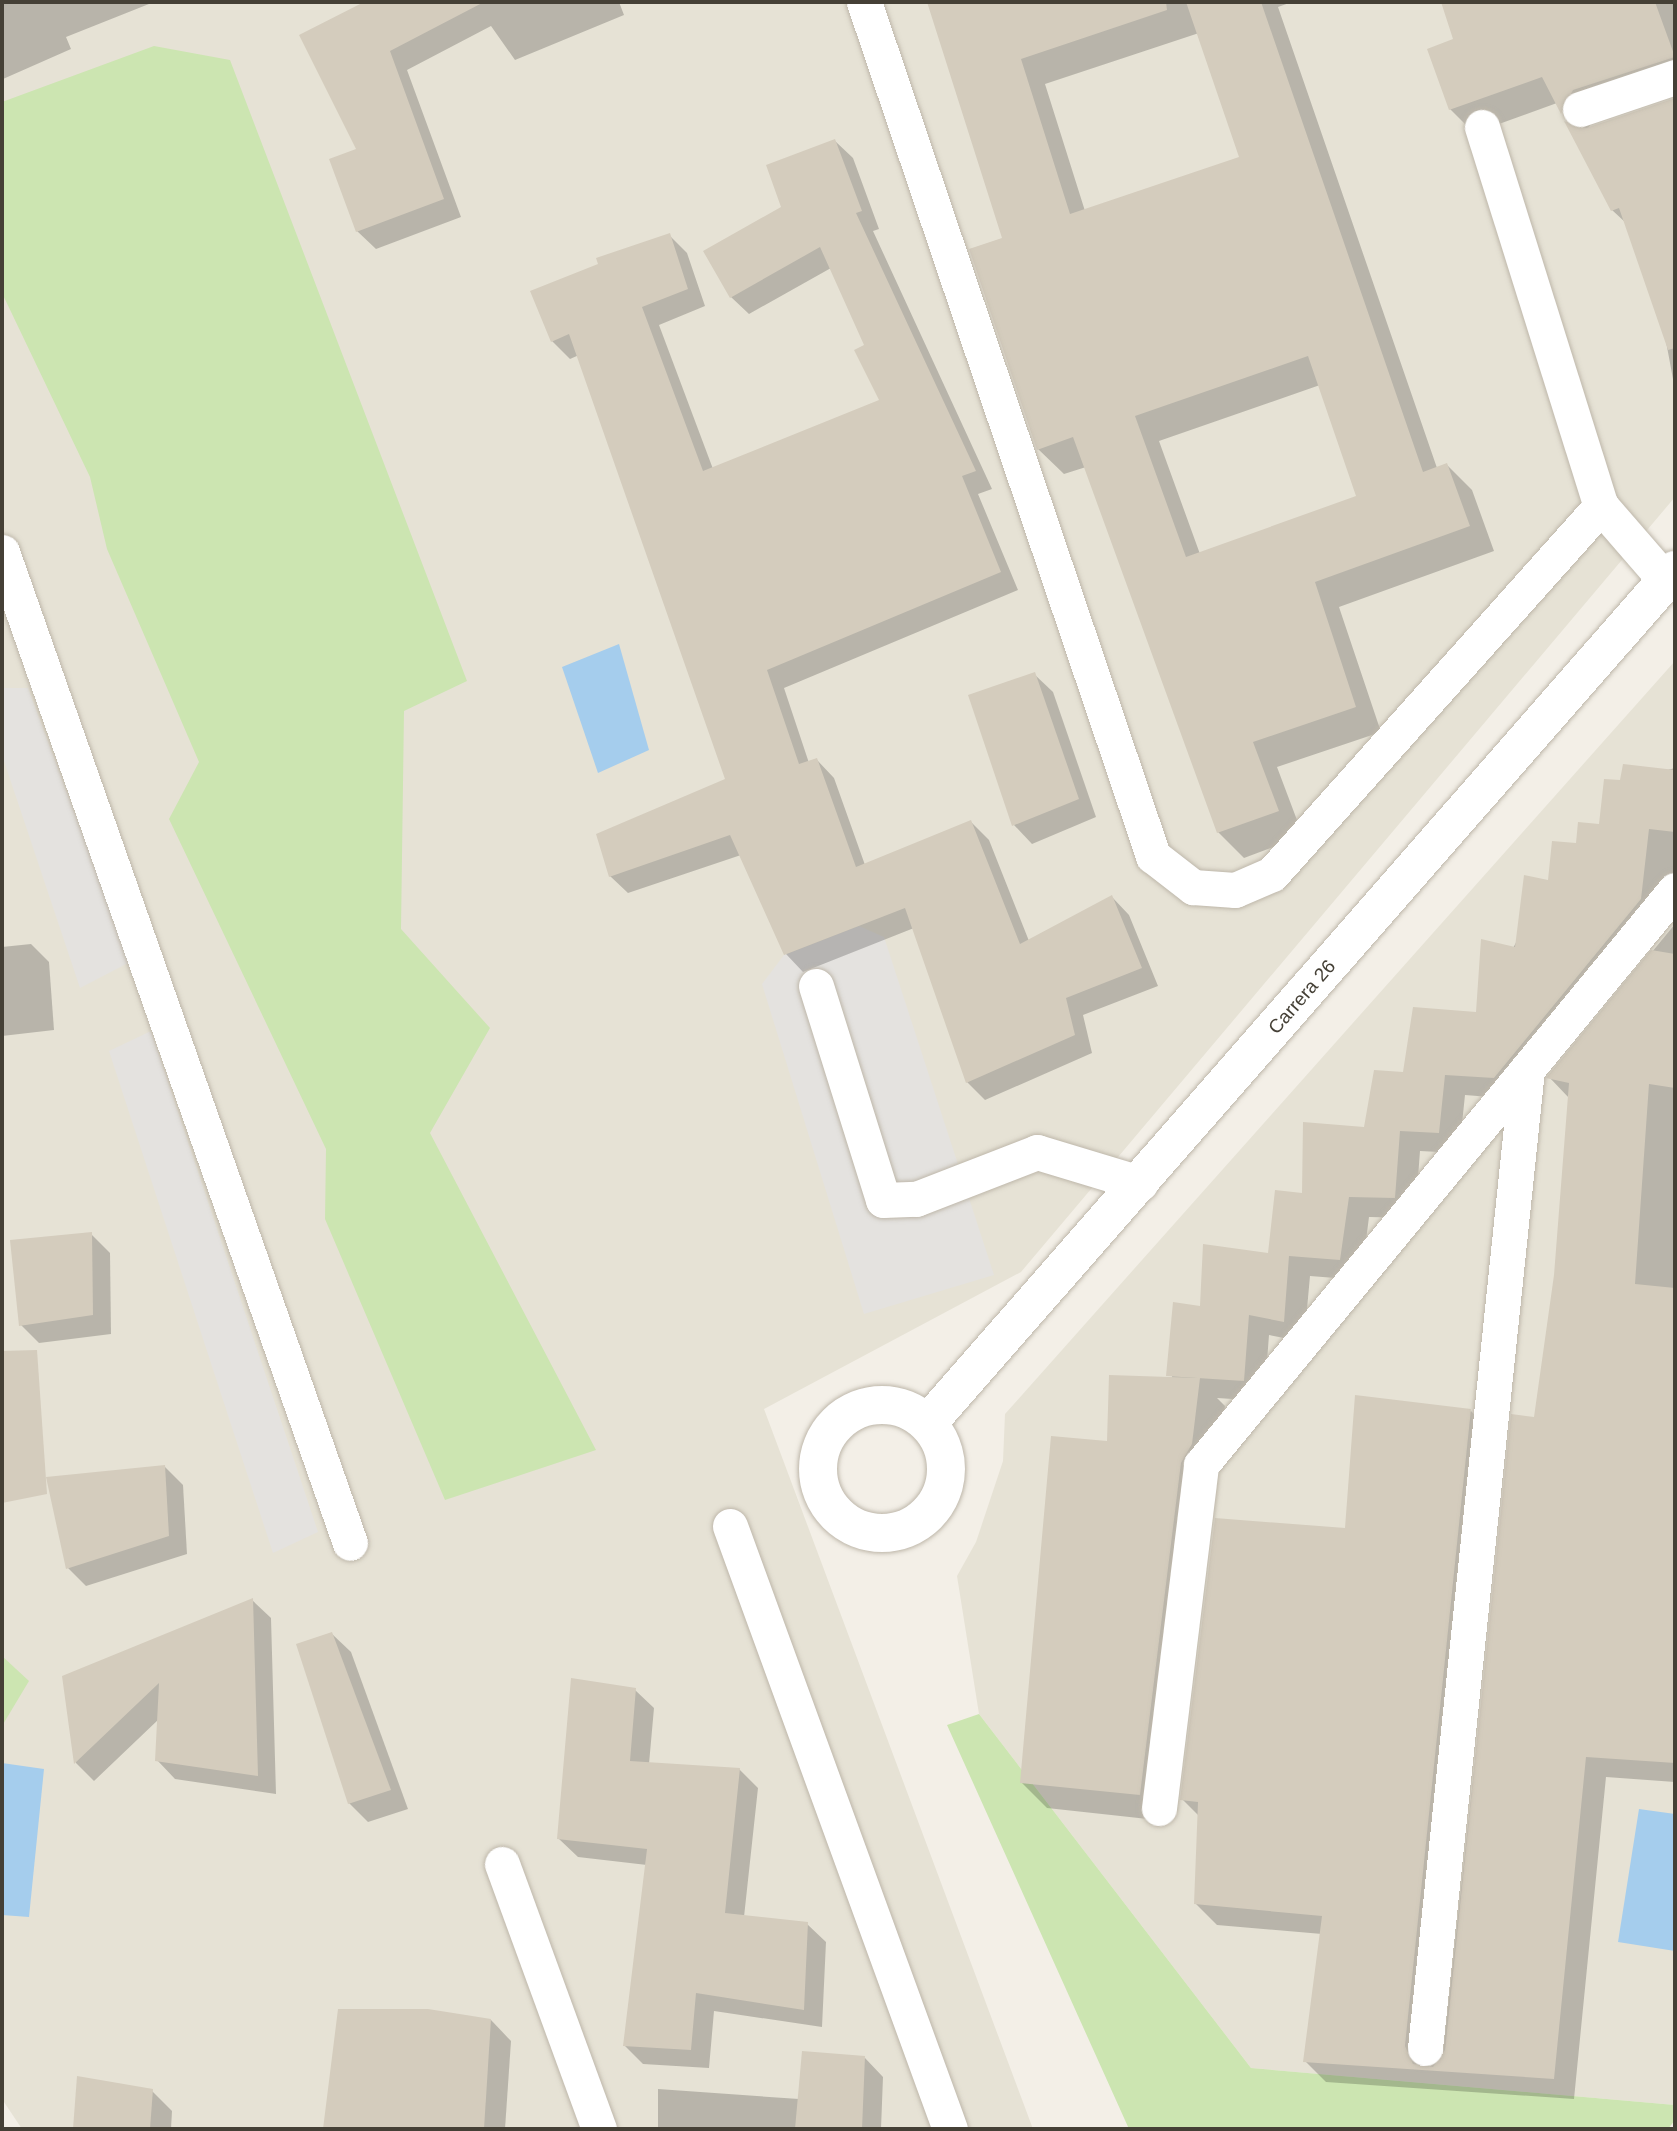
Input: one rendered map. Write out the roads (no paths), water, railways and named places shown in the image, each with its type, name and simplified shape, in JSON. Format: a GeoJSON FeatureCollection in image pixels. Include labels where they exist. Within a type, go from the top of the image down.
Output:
{"type":"FeatureCollection","features":[{"type":"Feature","properties":{"kind":"street","name":"Carrera 26"},"geometry":{"type":"LineString","coordinates":[[928,1423],[1671,575]]}},
{"type":"Feature","properties":{"kind":"lane"},"geometry":{"type":"LineString","coordinates":[[864,2],[1153,856],[1193,887],[1235,890],[1272,874],[1601,506]]}},
{"type":"Feature","properties":{"kind":"lane"},"geometry":{"type":"LineString","coordinates":[[1580,109],[1675,77]]}},
{"type":"Feature","properties":{"kind":"lane"},"geometry":{"type":"LineString","coordinates":[[1482,127],[1601,506],[1671,575]]}},
{"type":"Feature","properties":{"kind":"lane"},"geometry":{"type":"LineString","coordinates":[[2,552],[350,1543]]}},
{"type":"Feature","properties":{"kind":"lane"},"geometry":{"type":"LineString","coordinates":[[1159,1808],[1201,1465],[1675,890]]}},
{"type":"Feature","properties":{"kind":"lane"},"geometry":{"type":"LineString","coordinates":[[816,986],[883,1200],[916,1199],[1037,1152],[1140,1183]]}},
{"type":"Feature","properties":{"kind":"lane"},"geometry":{"type":"LineString","coordinates":[[1425,2048],[1527,1070]]}},
{"type":"Feature","properties":{"kind":"lane"},"geometry":{"type":"LineString","coordinates":[[730,1526],[950,2129]]}},
{"type":"Feature","properties":{"kind":"lane"},"geometry":{"type":"LineString","coordinates":[[502,1864],[599,2129]]}},
{"type":"Feature","properties":{"kind":"water"},"geometry":{"type":"Polygon","coordinates":[[[619,644],[649,750],[598,773],[562,667],[619,644]]]}},
{"type":"Feature","properties":{"kind":"water"},"geometry":{"type":"Polygon","coordinates":[[[2,1763],[44,1769],[29,1917],[2,1915],[2,1763]]]}},
{"type":"Feature","properties":{"kind":"water"},"geometry":{"type":"Polygon","coordinates":[[[1639,1809],[1675,1814],[1675,1951],[1618,1942],[1639,1809]]]}}]}
